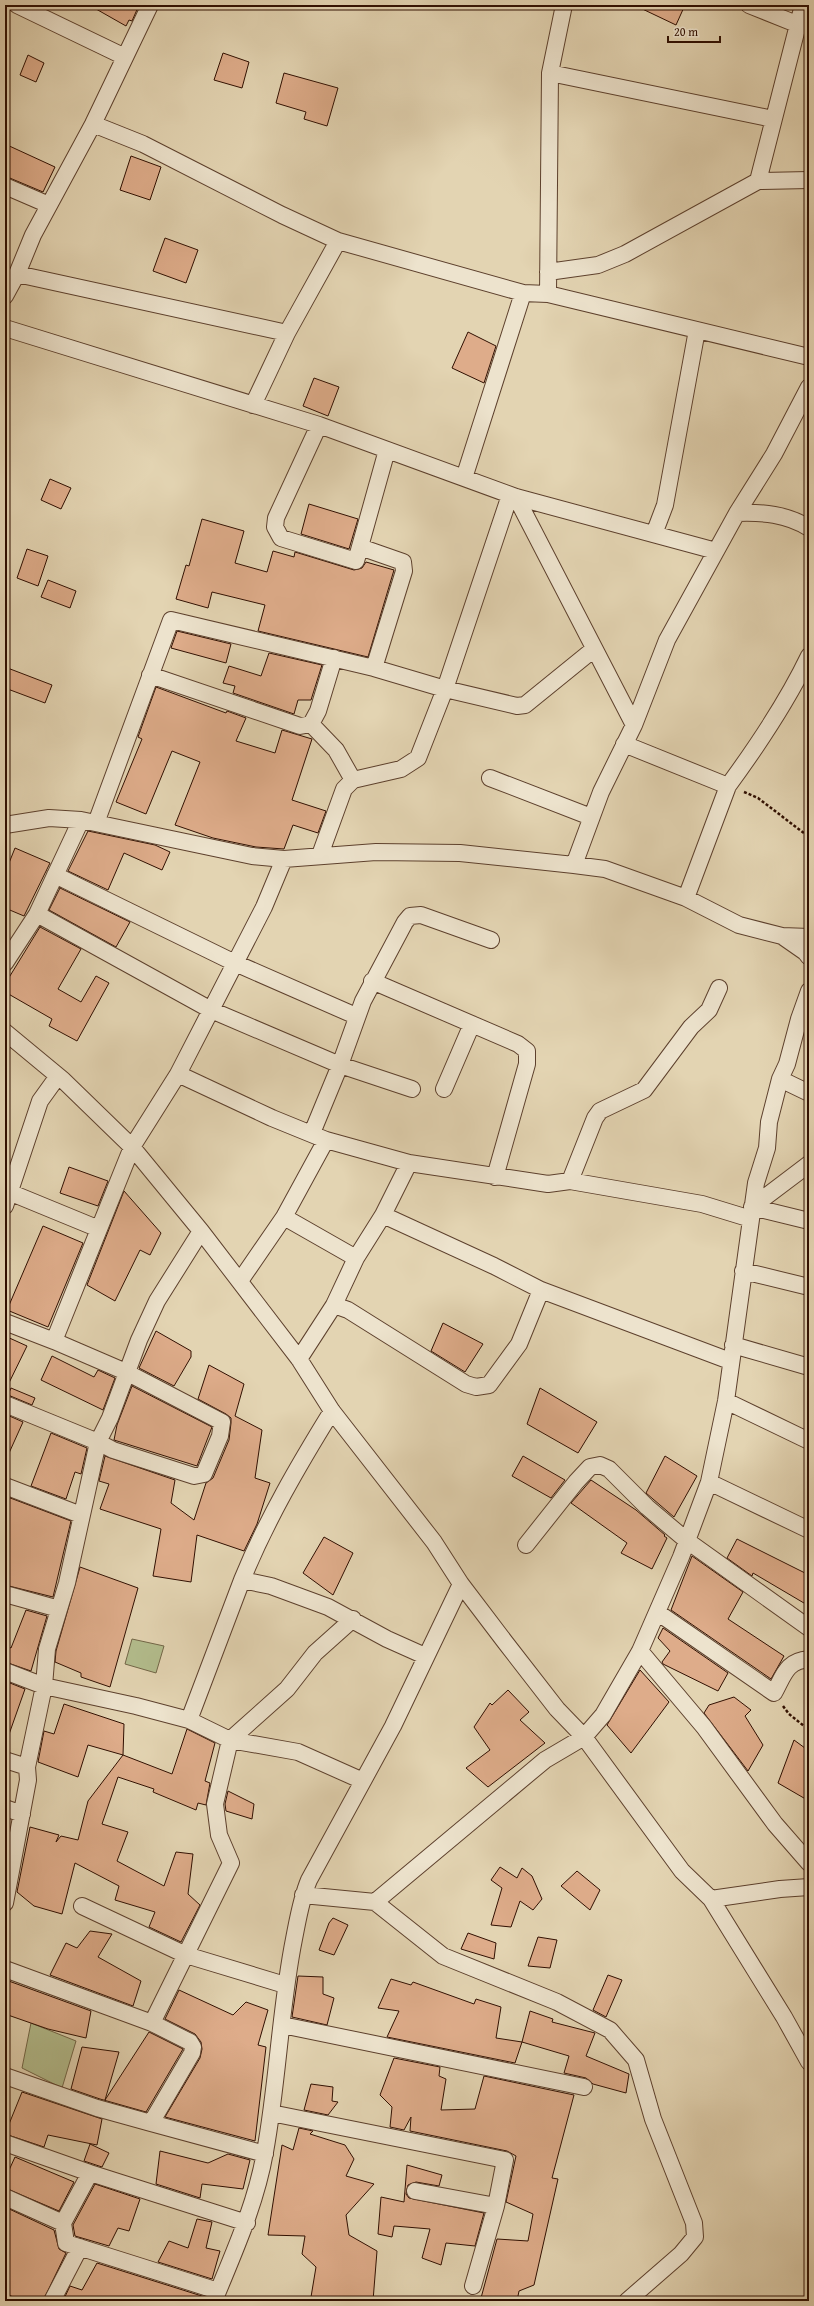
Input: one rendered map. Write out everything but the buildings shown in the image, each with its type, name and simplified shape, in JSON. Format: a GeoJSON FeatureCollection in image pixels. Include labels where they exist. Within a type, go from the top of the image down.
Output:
{"type":"FeatureCollection","features":[{"type":"Feature","properties":{"kind":"street"},"geometry":{"type":"LineString","coordinates":[[17,5],[125,56]]}},
{"type":"Feature","properties":{"kind":"street"},"geometry":{"type":"LineString","coordinates":[[5,296],[17,274],[33,235],[93,124],[150,5]]}},
{"type":"Feature","properties":{"kind":"street"},"geometry":{"type":"LineString","coordinates":[[548,294],[550,74],[564,5]]}},
{"type":"Feature","properties":{"kind":"street"},"geometry":{"type":"LineString","coordinates":[[749,5],[799,25]]}},
{"type":"Feature","properties":{"kind":"street"},"geometry":{"type":"LineString","coordinates":[[758,181],[803,5]]}},
{"type":"Feature","properties":{"kind":"street"},"geometry":{"type":"LineString","coordinates":[[550,74],[773,119]]}},
{"type":"Feature","properties":{"kind":"street"},"geometry":{"type":"LineString","coordinates":[[93,124],[143,144],[275,211],[338,240],[523,293],[548,294],[809,357]]}},
{"type":"Feature","properties":{"kind":"street"},"geometry":{"type":"LineString","coordinates":[[548,272],[598,265],[624,254],[758,181],[809,180]]}},
{"type":"Feature","properties":{"kind":"street"},"geometry":{"type":"LineString","coordinates":[[5,186],[49,205]]}},
{"type":"Feature","properties":{"kind":"street"},"geometry":{"type":"LineString","coordinates":[[253,405],[287,334],[338,240]]}},
{"type":"Feature","properties":{"kind":"street"},"geometry":{"type":"LineString","coordinates":[[17,274],[287,334]]}},
{"type":"Feature","properties":{"kind":"street"},"geometry":{"type":"LineString","coordinates":[[464,478],[523,293]]}},
{"type":"Feature","properties":{"kind":"street"},"geometry":{"type":"LineString","coordinates":[[5,328],[319,425],[513,496],[716,551]]}},
{"type":"Feature","properties":{"kind":"street"},"geometry":{"type":"LineString","coordinates":[[654,534],[665,505],[697,330]]}},
{"type":"Feature","properties":{"kind":"street"},"geometry":{"type":"LineString","coordinates":[[574,865],[591,816],[601,792],[634,725],[667,640],[736,513],[774,454],[809,387]]}},
{"type":"Feature","properties":{"kind":"street"},"geometry":{"type":"LineString","coordinates":[[319,425],[276,518],[275,527],[281,538],[356,561],[387,450]]}},
{"type":"Feature","properties":{"kind":"street"},"geometry":{"type":"LineString","coordinates":[[513,496],[634,725]]}},
{"type":"Feature","properties":{"kind":"street"},"geometry":{"type":"LineString","coordinates":[[320,855],[344,789],[353,780],[401,769],[418,758],[445,689],[513,496]]}},
{"type":"Feature","properties":{"kind":"street"},"geometry":{"type":"LineString","coordinates":[[736,513],[761,512],[796,520],[809,528]]}},
{"type":"Feature","properties":{"kind":"street"},"geometry":{"type":"LineString","coordinates":[[360,546],[403,562],[404,571],[374,668]]}},
{"type":"Feature","properties":{"kind":"street"},"geometry":{"type":"LineString","coordinates":[[5,963],[37,914],[56,875],[89,821],[150,675],[171,620],[334,658],[445,689],[517,706],[525,705],[594,648]]}},
{"type":"Feature","properties":{"kind":"street"},"geometry":{"type":"LineString","coordinates":[[686,898],[728,786],[761,739],[799,677],[809,656]]}},
{"type":"Feature","properties":{"kind":"street"},"geometry":{"type":"LineString","coordinates":[[311,724],[318,710],[334,658]]}},
{"type":"Feature","properties":{"kind":"street"},"geometry":{"type":"LineString","coordinates":[[150,675],[300,726],[311,724]]}},
{"type":"Feature","properties":{"kind":"street"},"geometry":{"type":"LineString","coordinates":[[311,724],[336,750],[353,780]]}},
{"type":"Feature","properties":{"kind":"street"},"geometry":{"type":"LineString","coordinates":[[624,744],[728,786]]}},
{"type":"Feature","properties":{"kind":"street"},"geometry":{"type":"LineString","coordinates":[[490,778],[591,816]]}},
{"type":"Feature","properties":{"kind":"street"},"geometry":{"type":"LineString","coordinates":[[5,825],[49,818],[89,821],[252,856],[284,859],[320,855],[376,852],[460,853],[605,869],[686,898],[739,925],[782,936],[809,937]]}},
{"type":"Feature","properties":{"kind":"street"},"geometry":{"type":"LineString","coordinates":[[54,1342],[132,1148],[178,1074],[264,907],[284,859]]}},
{"type":"Feature","properties":{"kind":"street"},"geometry":{"type":"LineString","coordinates":[[56,875],[235,963],[356,1016]]}},
{"type":"Feature","properties":{"kind":"street"},"geometry":{"type":"LineString","coordinates":[[37,914],[211,1010],[340,1065],[412,1089]]}},
{"type":"Feature","properties":{"kind":"street"},"geometry":{"type":"LineString","coordinates":[[240,1281],[284,1217],[319,1136],[356,1016],[372,981],[410,916],[421,915],[490,940]]}},
{"type":"Feature","properties":{"kind":"street"},"geometry":{"type":"LineString","coordinates":[[782,936],[805,952],[809,957]]}},
{"type":"Feature","properties":{"kind":"street"},"geometry":{"type":"LineString","coordinates":[[372,981],[518,1044],[527,1051],[527,1064],[495,1177]]}},
{"type":"Feature","properties":{"kind":"street"},"geometry":{"type":"LineString","coordinates":[[570,1181],[595,1118],[600,1111],[644,1090],[692,1027],[709,1010],[719,988]]}},
{"type":"Feature","properties":{"kind":"street"},"geometry":{"type":"LineString","coordinates":[[374,1902],[545,1760],[584,1738],[603,1715],[640,1651],[709,1482],[726,1402],[732,1345],[756,1183],[767,1148],[769,1122],[780,1080],[804,1020],[809,991]]}},
{"type":"Feature","properties":{"kind":"street"},"geometry":{"type":"LineString","coordinates":[[444,1089],[472,1024]]}},
{"type":"Feature","properties":{"kind":"street"},"geometry":{"type":"LineString","coordinates":[[5,1032],[58,1076],[132,1148],[240,1281],[299,1359],[332,1411],[434,1542],[461,1584],[557,1710],[584,1738],[682,1871],[711,1899],[784,2017],[809,2062]]}},
{"type":"Feature","properties":{"kind":"street"},"geometry":{"type":"LineString","coordinates":[[178,1074],[272,1118],[319,1136],[409,1163],[548,1184],[570,1181],[752,1213],[809,1221]]}},
{"type":"Feature","properties":{"kind":"street"},"geometry":{"type":"LineString","coordinates":[[58,1076],[40,1101],[7,1199],[99,1229]]}},
{"type":"Feature","properties":{"kind":"street"},"geometry":{"type":"LineString","coordinates":[[780,1080],[809,1093]]}},
{"type":"Feature","properties":{"kind":"street"},"geometry":{"type":"LineString","coordinates":[[299,1359],[334,1305],[356,1258],[383,1215],[409,1163]]}},
{"type":"Feature","properties":{"kind":"street"},"geometry":{"type":"LineString","coordinates":[[752,1213],[809,1164]]}},
{"type":"Feature","properties":{"kind":"street"},"geometry":{"type":"LineString","coordinates":[[383,1215],[494,1266],[541,1290],[730,1361]]}},
{"type":"Feature","properties":{"kind":"street"},"geometry":{"type":"LineString","coordinates":[[284,1217],[356,1258]]}},
{"type":"Feature","properties":{"kind":"street"},"geometry":{"type":"LineString","coordinates":[[5,1903],[28,1780],[27,1767],[44,1686],[47,1649],[72,1561],[98,1442],[110,1418],[126,1372],[157,1301],[201,1232]]}},
{"type":"Feature","properties":{"kind":"street"},"geometry":{"type":"LineString","coordinates":[[743,1271],[809,1287]]}},
{"type":"Feature","properties":{"kind":"street"},"geometry":{"type":"LineString","coordinates":[[334,1305],[348,1310],[466,1384],[476,1387],[489,1385],[519,1344],[541,1290]]}},
{"type":"Feature","properties":{"kind":"street"},"geometry":{"type":"LineString","coordinates":[[5,1322],[126,1372],[222,1422],[220,1436],[204,1474],[194,1476],[113,1450],[98,1442],[5,1404]]}},
{"type":"Feature","properties":{"kind":"street"},"geometry":{"type":"LineString","coordinates":[[732,1345],[809,1368]]}},
{"type":"Feature","properties":{"kind":"street"},"geometry":{"type":"LineString","coordinates":[[726,1402],[809,1441]]}},
{"type":"Feature","properties":{"kind":"street"},"geometry":{"type":"LineString","coordinates":[[189,1720],[257,1542],[283,1494],[332,1411]]}},
{"type":"Feature","properties":{"kind":"street"},"geometry":{"type":"LineString","coordinates":[[526,1545],[576,1482],[590,1467],[600,1464],[609,1469],[647,1507],[686,1540],[809,1628]]}},
{"type":"Feature","properties":{"kind":"street"},"geometry":{"type":"LineString","coordinates":[[709,1482],[809,1530]]}},
{"type":"Feature","properties":{"kind":"street"},"geometry":{"type":"LineString","coordinates":[[5,1486],[81,1515]]}},
{"type":"Feature","properties":{"kind":"street"},"geometry":{"type":"LineString","coordinates":[[242,1580],[271,1586],[328,1607],[353,1619],[387,1639],[425,1656]]}},
{"type":"Feature","properties":{"kind":"street"},"geometry":{"type":"LineString","coordinates":[[90,2173],[63,2223],[66,2243],[216,2296],[247,2223],[265,2154],[282,2025],[285,1985],[303,1895],[309,1880],[393,1726],[425,1656],[461,1584]]}},
{"type":"Feature","properties":{"kind":"street"},"geometry":{"type":"LineString","coordinates":[[5,1594],[59,1608]]}},
{"type":"Feature","properties":{"kind":"street"},"geometry":{"type":"LineString","coordinates":[[657,1612],[774,1693],[788,1667],[797,1660],[809,1659]]}},
{"type":"Feature","properties":{"kind":"street"},"geometry":{"type":"LineString","coordinates":[[152,2023],[231,1863],[218,1835],[215,1804],[230,1740],[287,1689],[316,1653],[353,1619]]}},
{"type":"Feature","properties":{"kind":"street"},"geometry":{"type":"LineString","coordinates":[[640,1651],[704,1727],[775,1824],[809,1863]]}},
{"type":"Feature","properties":{"kind":"street"},"geometry":{"type":"LineString","coordinates":[[5,1671],[44,1686],[136,1706],[189,1720],[230,1740],[298,1752],[363,1781]]}},
{"type":"Feature","properties":{"kind":"street"},"geometry":{"type":"LineString","coordinates":[[5,1760],[27,1767]]}},
{"type":"Feature","properties":{"kind":"street"},"geometry":{"type":"LineString","coordinates":[[5,1808],[22,1814]]}},
{"type":"Feature","properties":{"kind":"street"},"geometry":{"type":"LineString","coordinates":[[711,1899],[780,1889],[809,1887]]}},
{"type":"Feature","properties":{"kind":"street"},"geometry":{"type":"LineString","coordinates":[[303,1895],[374,1902],[443,1956],[557,2002],[610,2030],[636,2060],[653,2119],[691,2216],[695,2237],[681,2254],[628,2301]]}},
{"type":"Feature","properties":{"kind":"street"},"geometry":{"type":"LineString","coordinates":[[82,1906],[186,1955],[285,1985]]}},
{"type":"Feature","properties":{"kind":"street"},"geometry":{"type":"LineString","coordinates":[[5,1969],[152,2023],[190,2042],[193,2047],[192,2053],[151,2123]]}},
{"type":"Feature","properties":{"kind":"street"},"geometry":{"type":"LineString","coordinates":[[282,2025],[584,2087]]}},
{"type":"Feature","properties":{"kind":"street"},"geometry":{"type":"LineString","coordinates":[[5,2076],[97,2108],[265,2154]]}},
{"type":"Feature","properties":{"kind":"street"},"geometry":{"type":"LineString","coordinates":[[271,2114],[505,2160],[496,2206],[473,2286]]}},
{"type":"Feature","properties":{"kind":"street"},"geometry":{"type":"LineString","coordinates":[[5,2143],[90,2173],[247,2223]]}},
{"type":"Feature","properties":{"kind":"street"},"geometry":{"type":"LineString","coordinates":[[414,2191],[496,2206]]}},
{"type":"Feature","properties":{"kind":"street"},"geometry":{"type":"LineString","coordinates":[[5,2197],[63,2223]]}},
{"type":"Feature","properties":{"kind":"street"},"geometry":{"type":"LineString","coordinates":[[52,2301],[80,2247]]}},
{"type":"Feature","properties":{"kind":"path"},"geometry":{"type":"LineString","coordinates":[[728,786],[758,798],[809,837]]}},
{"type":"Feature","properties":{"kind":"path"},"geometry":{"type":"LineString","coordinates":[[774,1693],[789,1714],[809,1730]]}},
{"type":"Feature","properties":{"kind":"green space"},"geometry":{"type":"Polygon","coordinates":[[[132,1639],[164,1646],[156,1673],[125,1664],[132,1639]]]}},
{"type":"Feature","properties":{"kind":"green space"},"geometry":{"type":"Polygon","coordinates":[[[31,2023],[76,2041],[62,2088],[22,2068],[31,2023]]]}}]}
